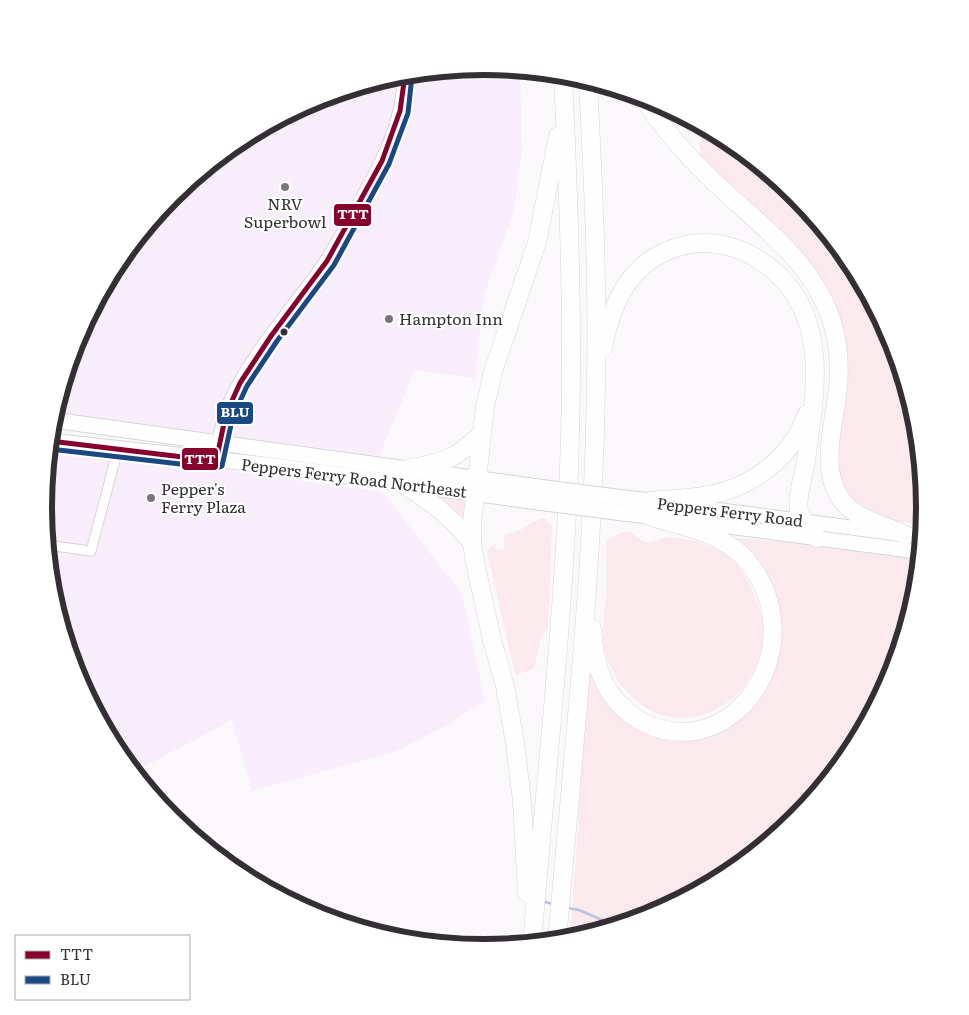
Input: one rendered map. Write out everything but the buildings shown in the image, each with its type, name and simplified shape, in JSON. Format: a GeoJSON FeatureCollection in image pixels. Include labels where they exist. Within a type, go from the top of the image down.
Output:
{"type":"FeatureCollection","features":[{"type":"Feature","properties":{"kind":"highway"},"geometry":{"type":"LineString","coordinates":[[532,937],[562,593],[569,470],[571,310],[563,83]]}},
{"type":"Feature","properties":{"kind":"highway"},"geometry":{"type":"LineString","coordinates":[[559,933],[588,574],[596,381],[595,235],[588,88]]}},
{"type":"Feature","properties":{"kind":"highway"},"geometry":{"type":"LineString","coordinates":[[531,937],[522,801],[515,742],[505,686],[492,640],[472,543],[481,434],[493,372],[537,242],[552,175],[564,101]]}},
{"type":"Feature","properties":{"kind":"highway"},"geometry":{"type":"LineString","coordinates":[[649,108],[670,138],[688,158],[791,254],[816,286],[831,319],[838,354],[838,388],[830,454],[832,481],[846,505],[857,514],[914,536]]}},
{"type":"Feature","properties":{"kind":"highway"},"geometry":{"type":"LineString","coordinates":[[596,381],[614,309],[622,290],[642,265],[657,255],[675,247],[704,243],[739,249],[769,266],[791,289],[801,306],[813,336],[816,368],[812,402],[799,432],[780,458],[749,481],[726,490],[708,496],[649,509]]}},
{"type":"Feature","properties":{"kind":"highway"},"geometry":{"type":"LineString","coordinates":[[814,385],[799,508],[803,521],[817,538]]}},
{"type":"Feature","properties":{"kind":"highway"},"geometry":{"type":"LineString","coordinates":[[472,543],[452,518],[429,500],[404,476],[454,457],[481,434]]}},
{"type":"Feature","properties":{"kind":"highway"},"geometry":{"type":"LineString","coordinates":[[588,574],[592,629],[598,665],[611,694],[623,708],[649,725],[666,731],[682,732],[712,726],[738,709],[758,685],[771,654],[772,620],[764,588],[746,559],[722,540],[649,509]]}},
{"type":"Feature","properties":{"kind":"main road","name":"Peppers Ferry Road Northeast"},"geometry":{"type":"LineString","coordinates":[[61,421],[219,442],[404,476],[538,494]]}},
{"type":"Feature","properties":{"kind":"main road","name":"Peppers Ferry Road Northeast"},"geometry":{"type":"LineString","coordinates":[[58,442],[216,461],[404,476]]}},
{"type":"Feature","properties":{"kind":"main road","name":"Peppers Ferry Road"},"geometry":{"type":"LineString","coordinates":[[538,494],[649,509]]}},
{"type":"Feature","properties":{"kind":"street"},"geometry":{"type":"LineString","coordinates":[[216,461],[227,412],[240,383],[277,327],[335,248],[386,158],[398,124],[404,83]]}},
{"type":"Feature","properties":{"kind":"street"},"geometry":{"type":"LineString","coordinates":[[54,547],[91,551],[118,449]]}},
{"type":"Feature","properties":{"kind":"street","name":"Peppers Ferry Road"},"geometry":{"type":"LineString","coordinates":[[649,509],[803,521],[914,536]]}},
{"type":"Feature","properties":{"kind":"street","name":"Peppers Ferry Road"},"geometry":{"type":"LineString","coordinates":[[649,509],[817,538],[914,551]]}},
{"type":"Feature","properties":{"kind":"shaded area"},"geometry":{"type":"Polygon","coordinates":[[[456,76],[520,77],[522,152],[514,210],[484,296],[475,378],[415,370],[379,456],[63,413],[75,369],[85,342],[110,291],[125,267],[179,202],[244,148],[293,120],[319,108],[373,90],[428,79],[456,76]]]}},
{"type":"Feature","properties":{"kind":"shaded area"},"geometry":{"type":"Polygon","coordinates":[[[700,133],[725,148],[790,202],[844,267],[859,292],[884,342],[902,396],[913,451],[916,479],[916,524],[887,520],[853,504],[835,475],[841,334],[845,333],[838,315],[827,289],[812,265],[702,163],[699,144],[702,136],[700,133]]]}},
{"type":"Feature","properties":{"kind":"shaded area"},"geometry":{"type":"Polygon","coordinates":[[[57,447],[383,492],[462,594],[485,701],[443,727],[397,751],[252,791],[232,720],[141,768],[125,748],[110,724],[85,673],[67,619],[56,564],[53,536],[53,479],[57,447]]]}},
{"type":"Feature","properties":{"kind":"shaded area"},"geometry":{"type":"Polygon","coordinates":[[[440,496],[468,499],[468,526],[438,498],[440,496]]]}},
{"type":"Feature","properties":{"kind":"shaded area"},"geometry":{"type":"Polygon","coordinates":[[[544,518],[552,526],[548,629],[541,637],[534,669],[515,675],[487,551],[495,543],[497,551],[504,549],[504,536],[544,518]]]}},
{"type":"Feature","properties":{"kind":"shaded area"},"geometry":{"type":"Polygon","coordinates":[[[622,532],[631,532],[646,542],[676,537],[706,544],[732,558],[747,579],[761,614],[763,631],[760,656],[750,678],[736,696],[717,709],[696,716],[674,717],[652,711],[631,696],[614,674],[608,661],[603,641],[607,584],[606,541],[622,532]]]}},
{"type":"Feature","properties":{"kind":"shaded area"},"geometry":{"type":"Polygon","coordinates":[[[728,537],[803,544],[914,559],[902,619],[894,646],[872,699],[844,748],[790,813],[725,867],[676,895],[623,917],[571,931],[589,664],[647,726],[731,720],[779,627],[728,537]]]}},
{"type":"Feature","properties":{"kind":"waterway"},"geometry":{"type":"LineString","coordinates":[[541,901],[553,904]]}},
{"type":"Feature","properties":{"kind":"waterway"},"geometry":{"type":"LineString","coordinates":[[568,908],[579,910],[607,922]]}},
{"type":"Feature","properties":{"kind":"transit line","name":"BLU"},"geometry":{"type":"LineString","coordinates":[[56,450],[215,468],[222,466],[233,416],[247,386],[277,341],[334,265],[389,164],[408,113],[411,82]]}},
{"type":"Feature","properties":{"kind":"transit line","name":"TTT"},"geometry":{"type":"LineString","coordinates":[[58,442],[216,461],[226,414],[240,383],[271,336],[327,261],[382,161],[400,111],[404,83]]}},
{"type":"Feature","properties":{"kind":"place","name":"NRV Superbowl"},"geometry":{"type":"Point","coordinates":[285,187]}},
{"type":"Feature","properties":{"kind":"place","name":"Hampton Inn"},"geometry":{"type":"Point","coordinates":[389,319]}},
{"type":"Feature","properties":{"kind":"place","name":"Pepper's Ferry Plaza"},"geometry":{"type":"Point","coordinates":[151,498]}}]}
